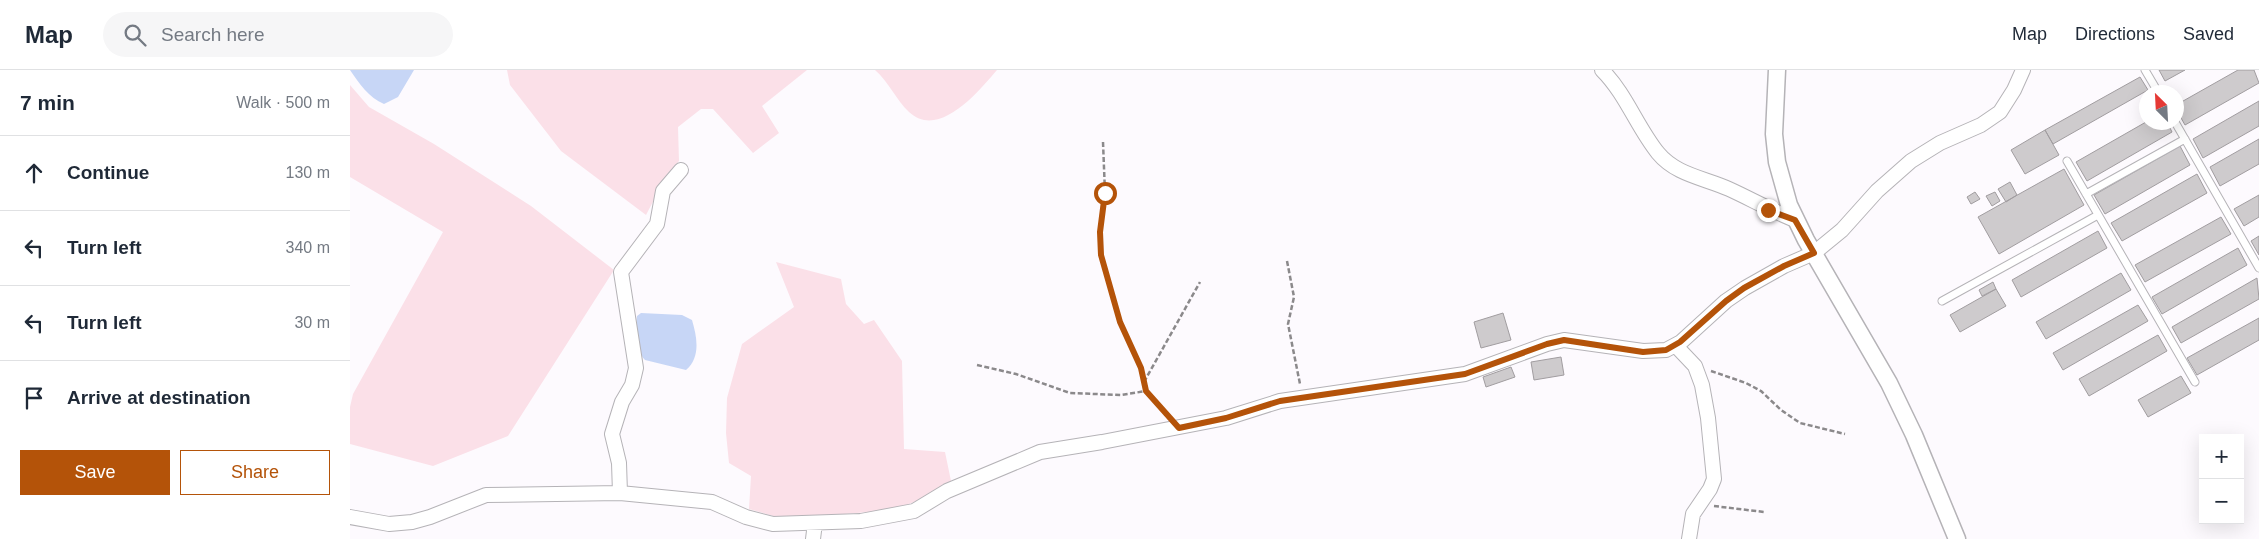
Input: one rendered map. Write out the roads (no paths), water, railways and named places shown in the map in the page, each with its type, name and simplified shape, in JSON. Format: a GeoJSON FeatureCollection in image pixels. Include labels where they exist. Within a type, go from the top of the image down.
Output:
{"type":"FeatureCollection","features":[{"type":"Feature","properties":{"kind":"street"},"geometry":{"type":"LineString","coordinates":[[1602,70],[1620,91],[1658,153],[1674,168],[1729,189],[1768,210],[1795,220]]}},
{"type":"Feature","properties":{"kind":"street"},"geometry":{"type":"LineString","coordinates":[[1777,70],[1774,134],[1782,185],[1795,220],[1889,383],[1918,444],[1957,539]]}},
{"type":"Feature","properties":{"kind":"street"},"geometry":{"type":"LineString","coordinates":[[350,517],[389,524],[412,522],[486,495],[620,493],[722,504],[746,517],[773,524],[861,521],[898,516],[914,511],[947,491],[1040,452],[1179,428],[1226,418],[1280,401],[1465,374],[1547,344],[1564,340],[1643,352],[1666,350],[1676,346],[1726,301],[1744,288],[1784,266],[1814,253],[1842,230],[1877,191],[1911,161],[1940,143],[1976,127],[2000,112],[2014,90],[2023,70]]}},
{"type":"Feature","properties":{"kind":"street"},"geometry":{"type":"LineString","coordinates":[[620,493],[619,463],[612,434],[622,402],[632,385],[636,368],[620,272],[656,224],[663,191],[681,170]]}},
{"type":"Feature","properties":{"kind":"street"},"geometry":{"type":"LineString","coordinates":[[1676,346],[1695,366],[1702,385],[1708,418],[1714,479],[1710,489],[1693,514],[1689,539]]}},
{"type":"Feature","properties":{"kind":"street"},"geometry":{"type":"LineString","coordinates":[[813,539],[815,523]]}},
{"type":"Feature","properties":{"kind":"lane"},"geometry":{"type":"LineString","coordinates":[[2145,70],[2154,85]]}},
{"type":"Feature","properties":{"kind":"lane"},"geometry":{"type":"LineString","coordinates":[[2180,130],[2259,268]]}},
{"type":"Feature","properties":{"kind":"lane"},"geometry":{"type":"LineString","coordinates":[[2086,194],[2185,139]]}},
{"type":"Feature","properties":{"kind":"lane"},"geometry":{"type":"LineString","coordinates":[[2067,161],[2195,382]]}},
{"type":"Feature","properties":{"kind":"lane"},"geometry":{"type":"LineString","coordinates":[[1942,301],[2098,215]]}},
{"type":"Feature","properties":{"kind":"water"},"geometry":{"type":"Polygon","coordinates":[[[350,70],[414,70],[398,97],[384,104],[369,94],[350,70]]]}},
{"type":"Feature","properties":{"kind":"water"},"geometry":{"type":"Polygon","coordinates":[[[641,313],[682,315],[692,320],[697,346],[694,359],[686,370],[645,360],[642,357],[638,346],[636,327],[637,316],[641,313]]]}}]}
